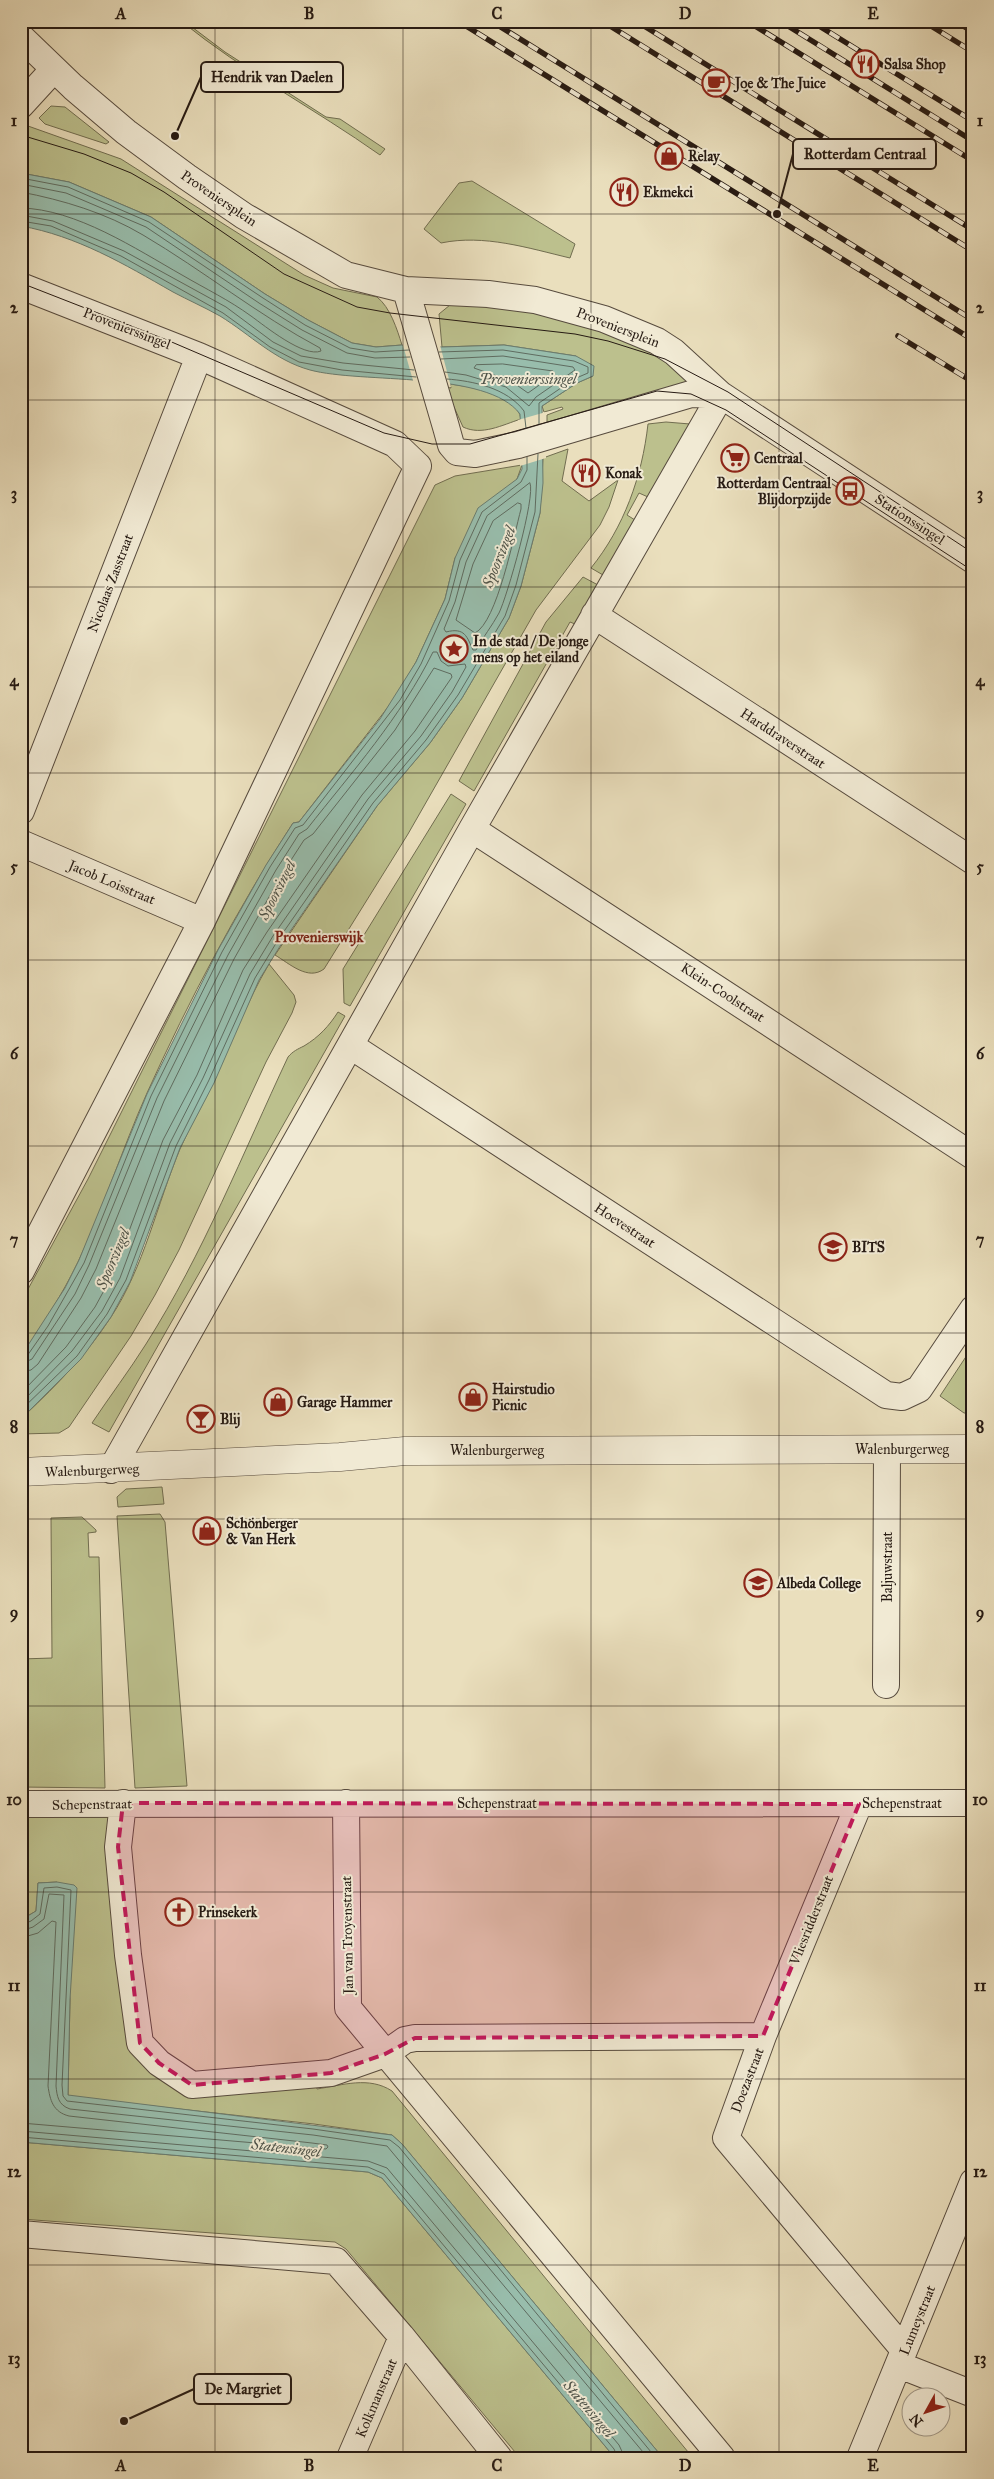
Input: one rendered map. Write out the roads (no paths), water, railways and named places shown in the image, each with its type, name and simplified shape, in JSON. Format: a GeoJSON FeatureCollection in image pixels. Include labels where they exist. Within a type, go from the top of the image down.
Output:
{"type":"FeatureCollection","features":[{"type":"Feature","properties":{"kind":"street","name":"Proveniersplein"},"geometry":{"type":"LineString","coordinates":[[21,37],[54,69],[126,132],[244,216],[346,275],[406,290],[510,296],[565,307],[604,319],[668,347],[721,395]]}},
{"type":"Feature","properties":{"kind":"street"},"geometry":{"type":"LineString","coordinates":[[21,106],[54,69]]}},
{"type":"Feature","properties":{"kind":"street","name":"Provenierssingel"},"geometry":{"type":"LineString","coordinates":[[21,286],[198,356],[395,444],[418,466]]}},
{"type":"Feature","properties":{"kind":"street"},"geometry":{"type":"LineString","coordinates":[[111,1470],[472,829],[721,395],[691,394],[547,438],[475,454],[458,452],[451,445],[406,290]]}},
{"type":"Feature","properties":{"kind":"street","name":"Nicolaas Zasstraat"},"geometry":{"type":"LineString","coordinates":[[21,811],[198,356]]}},
{"type":"Feature","properties":{"kind":"street","name":"Stationssingel"},"geometry":{"type":"LineString","coordinates":[[721,395],[973,560]]}},
{"type":"Feature","properties":{"kind":"street"},"geometry":{"type":"LineString","coordinates":[[21,1272],[202,921],[418,466],[447,459],[458,452]]}},
{"type":"Feature","properties":{"kind":"street","name":"Harddraverstraat"},"geometry":{"type":"LineString","coordinates":[[594,615],[973,861]]}},
{"type":"Feature","properties":{"kind":"street","name":"Klein-Coolstraat"},"geometry":{"type":"LineString","coordinates":[[472,829],[973,1156]]}},
{"type":"Feature","properties":{"kind":"street","name":"Jacob Loisstraat"},"geometry":{"type":"LineString","coordinates":[[21,843],[202,921]]}},
{"type":"Feature","properties":{"kind":"street","name":"Hoevestraat"},"geometry":{"type":"LineString","coordinates":[[351,1046],[886,1395],[902,1397],[919,1389],[973,1309]]}},
{"type":"Feature","properties":{"kind":"street","name":"Baljuwstraat"},"geometry":{"type":"LineString","coordinates":[[886,1684],[887,1449]]}},
{"type":"Feature","properties":{"kind":"street","name":"Walenburgerweg"},"geometry":{"type":"LineString","coordinates":[[21,1472],[111,1470],[340,1457],[405,1451],[973,1449]]}},
{"type":"Feature","properties":{"kind":"street"},"geometry":{"type":"LineString","coordinates":[[123,1803],[118,1847],[128,1955],[140,2043],[159,2063],[192,2084],[331,2073],[385,2054],[722,2458]]}},
{"type":"Feature","properties":{"kind":"street","name":"Jan van Troyenstraat"},"geometry":{"type":"LineString","coordinates":[[346,1803],[348,2008],[385,2054]]}},
{"type":"Feature","properties":{"kind":"street","name":"Schepenstraat"},"geometry":{"type":"LineString","coordinates":[[21,1804],[973,1803]]}},
{"type":"Feature","properties":{"kind":"street","name":"Vliesridderstraat"},"geometry":{"type":"LineString","coordinates":[[764,2036],[859,1804]]}},
{"type":"Feature","properties":{"kind":"street","name":"Doezastraat"},"geometry":{"type":"LineString","coordinates":[[385,2054],[405,2040],[414,2038],[764,2036],[726,2138],[902,2357]]}},
{"type":"Feature","properties":{"kind":"street","name":"Lumeystraat"},"geometry":{"type":"LineString","coordinates":[[860,2458],[973,2182]]}},
{"type":"Feature","properties":{"kind":"street"},"geometry":{"type":"LineString","coordinates":[[21,2234],[336,2261],[402,2337],[499,2458]]}},
{"type":"Feature","properties":{"kind":"street","name":"Kolkmanstraat"},"geometry":{"type":"LineString","coordinates":[[350,2458],[402,2337]]}},
{"type":"Feature","properties":{"kind":"street"},"geometry":{"type":"LineString","coordinates":[[902,2357],[973,2394]]}},
{"type":"Feature","properties":{"kind":"water","name":"Spoorsingel"},"geometry":{"type":"Polygon","coordinates":[[[21,173],[69,182],[151,217],[265,294],[308,320],[352,343],[376,347],[402,345],[442,347],[504,345],[576,356],[594,366],[593,376],[577,383],[542,406],[543,483],[540,513],[521,586],[509,618],[462,698],[430,743],[377,806],[282,943],[259,980],[214,1083],[180,1148],[130,1282],[111,1317],[81,1359],[26,1414],[21,1415],[21,1356],[65,1288],[79,1260],[147,1094],[218,950],[266,865],[293,823],[299,822],[380,719],[416,662],[445,599],[455,558],[478,508],[517,479],[522,469],[520,414],[504,400],[481,391],[453,384],[333,374],[297,366],[274,354],[220,316],[118,261],[81,244],[21,226],[21,173]]]}},
{"type":"Feature","properties":{"kind":"water","name":"Statensingel"},"geometry":{"type":"Polygon","coordinates":[[[57,1882],[74,1885],[77,1888],[70,1999],[68,2095],[392,2135],[402,2144],[663,2458],[615,2458],[382,2178],[368,2172],[21,2142],[21,1920],[36,1911],[38,1883],[57,1882]]]}},
{"type":"Feature","properties":{"kind":"tram line"},"geometry":{"type":"LineString","coordinates":[[21,135],[84,154],[131,173],[164,192],[284,274],[357,307],[390,313],[575,334],[608,341],[665,359],[728,392],[973,553]]}},
{"type":"Feature","properties":{"kind":"tram line"},"geometry":{"type":"LineString","coordinates":[[21,283],[167,340],[384,433],[432,444],[470,444],[657,391],[691,394],[726,410],[973,571]]}},
{"type":"Feature","properties":{"kind":"railway"},"geometry":{"type":"LineString","coordinates":[[458,21],[973,340]]}},
{"type":"Feature","properties":{"kind":"railway"},"geometry":{"type":"LineString","coordinates":[[491,21],[973,320]]}},
{"type":"Feature","properties":{"kind":"railway"},"geometry":{"type":"LineString","coordinates":[[602,21],[973,251]]}},
{"type":"Feature","properties":{"kind":"railway"},"geometry":{"type":"LineString","coordinates":[[636,21],[973,230]]}},
{"type":"Feature","properties":{"kind":"railway"},"geometry":{"type":"LineString","coordinates":[[747,21],[973,161]]}},
{"type":"Feature","properties":{"kind":"railway"},"geometry":{"type":"LineString","coordinates":[[780,21],[973,141]]}},
{"type":"Feature","properties":{"kind":"railway"},"geometry":{"type":"LineString","coordinates":[[811,21],[973,121]]}},
{"type":"Feature","properties":{"kind":"railway"},"geometry":{"type":"LineString","coordinates":[[923,21],[973,52]]}},
{"type":"Feature","properties":{"kind":"railway"},"geometry":{"type":"LineString","coordinates":[[955,21],[973,32]]}},
{"type":"Feature","properties":{"kind":"railway"},"geometry":{"type":"LineString","coordinates":[[898,336],[973,382]]}},
{"type":"Feature","properties":{"kind":"place","name":"Salsa Shop"},"geometry":{"type":"Point","coordinates":[865,64]}},
{"type":"Feature","properties":{"kind":"place","name":"Joe & The Juice"},"geometry":{"type":"Point","coordinates":[716,83]}},
{"type":"Feature","properties":{"kind":"place","name":"Hendrik van Daelen"},"geometry":{"type":"Point","coordinates":[175,136]}},
{"type":"Feature","properties":{"kind":"place","name":"Relay"},"geometry":{"type":"Point","coordinates":[669,156]}},
{"type":"Feature","properties":{"kind":"place","name":"Ekmekci"},"geometry":{"type":"Point","coordinates":[624,192]}},
{"type":"Feature","properties":{"kind":"place","name":"Rotterdam Centraal"},"geometry":{"type":"Point","coordinates":[777,214]}},
{"type":"Feature","properties":{"kind":"place","name":"Centraal"},"geometry":{"type":"Point","coordinates":[735,458]}},
{"type":"Feature","properties":{"kind":"place","name":"Konak"},"geometry":{"type":"Point","coordinates":[586,473]}},
{"type":"Feature","properties":{"kind":"place","name":"Rotterdam Centraal Blijdorpzijde"},"geometry":{"type":"Point","coordinates":[850,491]}},
{"type":"Feature","properties":{"kind":"place","name":"In de stad / De jonge mens op het eiland"},"geometry":{"type":"Point","coordinates":[454,649]}},
{"type":"Feature","properties":{"kind":"place","name":"BITS"},"geometry":{"type":"Point","coordinates":[833,1247]}},
{"type":"Feature","properties":{"kind":"place","name":"Hairstudio Picnic"},"geometry":{"type":"Point","coordinates":[473,1397]}},
{"type":"Feature","properties":{"kind":"place","name":"Garage Hammer"},"geometry":{"type":"Point","coordinates":[278,1402]}},
{"type":"Feature","properties":{"kind":"place","name":"Blij"},"geometry":{"type":"Point","coordinates":[201,1419]}},
{"type":"Feature","properties":{"kind":"place","name":"Schönberger & Van Herk"},"geometry":{"type":"Point","coordinates":[207,1531]}},
{"type":"Feature","properties":{"kind":"place","name":"Albeda College"},"geometry":{"type":"Point","coordinates":[758,1583]}},
{"type":"Feature","properties":{"kind":"place","name":"Prinsekerk"},"geometry":{"type":"Point","coordinates":[179,1912]}},
{"type":"Feature","properties":{"kind":"place","name":"De Margriet"},"geometry":{"type":"Point","coordinates":[124,2421]}},
{"type":"Feature","properties":{"kind":"district","name":"Provenierswijk"},"geometry":{"type":"Point","coordinates":[319,937]}}]}
